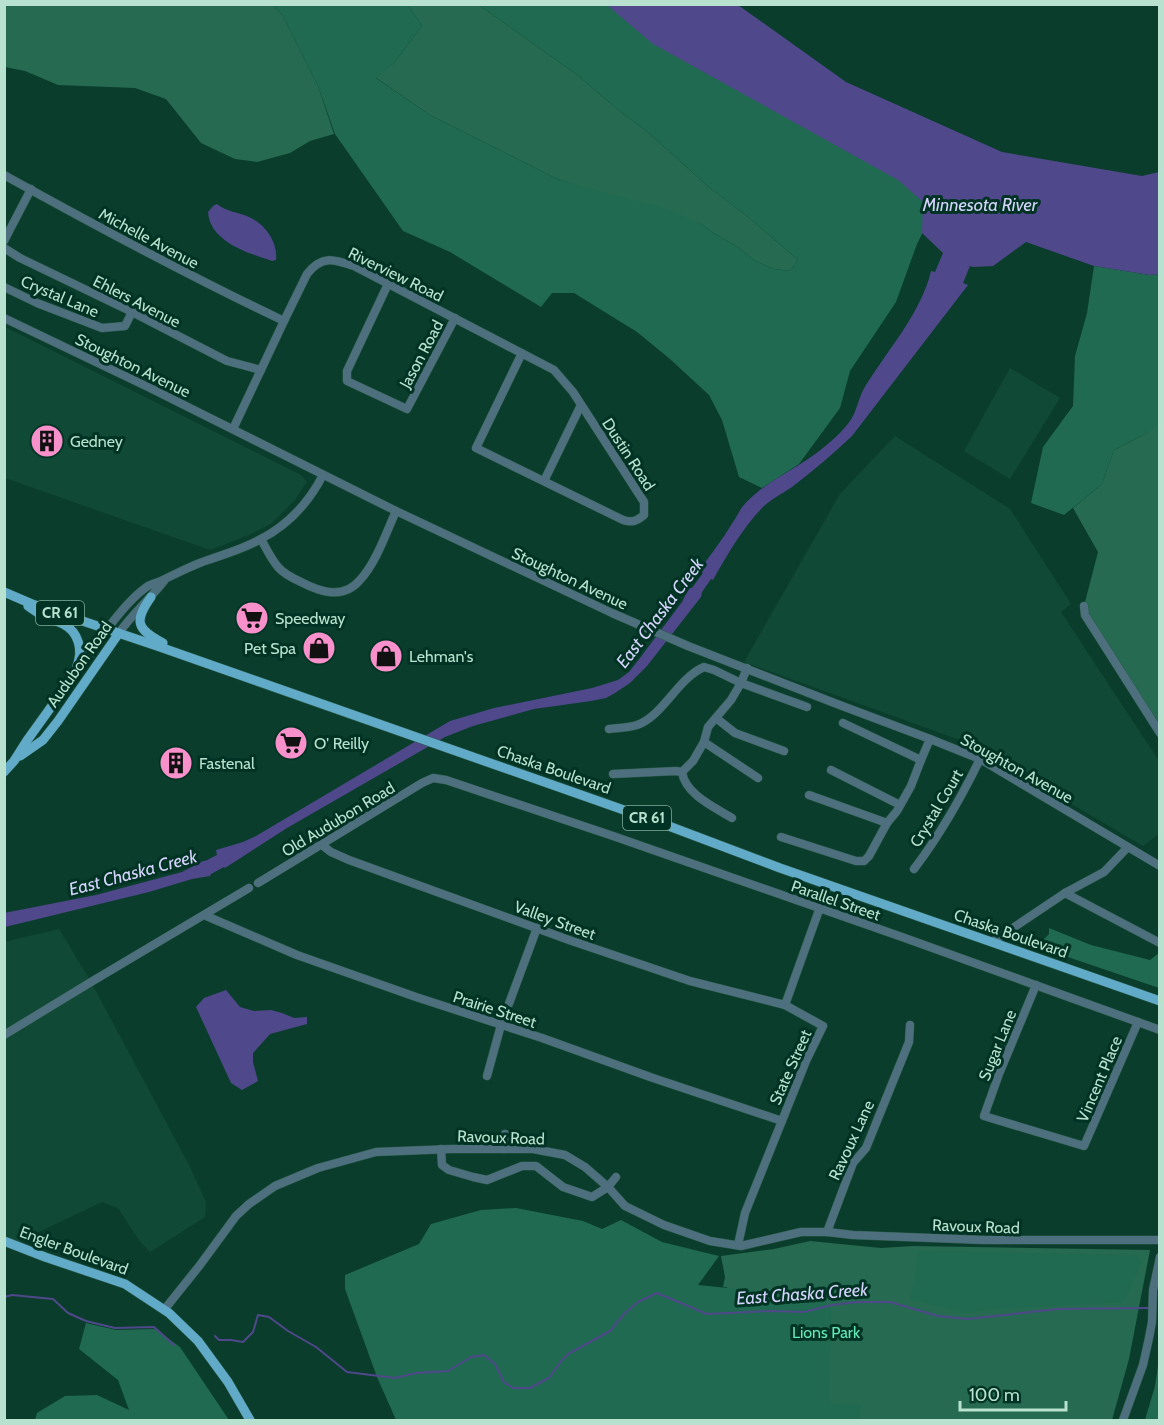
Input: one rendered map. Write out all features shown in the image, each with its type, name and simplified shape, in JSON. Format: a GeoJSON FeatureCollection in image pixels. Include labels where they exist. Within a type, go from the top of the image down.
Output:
{"type":"FeatureCollection","features":[{"type":"Feature","properties":{"kind":"main road"},"geometry":{"type":"LineString","coordinates":[[9,594],[42,615],[64,624],[75,634],[80,653],[72,678]]}},
{"type":"Feature","properties":{"kind":"main road","name":"Chaska Boulevard"},"geometry":{"type":"LineString","coordinates":[[9,594],[1160,1001]]}},
{"type":"Feature","properties":{"kind":"main road"},"geometry":{"type":"LineString","coordinates":[[151,597],[140,613],[145,632],[152,638],[194,659]]}},
{"type":"Feature","properties":{"kind":"main road","name":"Audubon Road"},"geometry":{"type":"LineString","coordinates":[[14,761],[107,629]]}},
{"type":"Feature","properties":{"kind":"main road","name":"Audubon Road"},"geometry":{"type":"LineString","coordinates":[[5,770],[43,740],[118,633]]}},
{"type":"Feature","properties":{"kind":"main road","name":"Engler Boulevard"},"geometry":{"type":"LineString","coordinates":[[4,1241],[125,1284],[164,1310],[198,1341],[228,1382],[250,1420]]}},
{"type":"Feature","properties":{"kind":"street","name":"Michelle Avenue"},"geometry":{"type":"LineString","coordinates":[[4,175],[226,293],[284,321]]}},
{"type":"Feature","properties":{"kind":"street"},"geometry":{"type":"LineString","coordinates":[[4,241],[31,189]]}},
{"type":"Feature","properties":{"kind":"street","name":"Ehlers Avenue"},"geometry":{"type":"LineString","coordinates":[[4,248],[227,361],[261,370]]}},
{"type":"Feature","properties":{"kind":"street","name":"Riverview Road"},"geometry":{"type":"LineString","coordinates":[[233,429],[307,274],[312,267],[324,261],[338,260],[354,266],[554,370],[581,405]]}},
{"type":"Feature","properties":{"kind":"street","name":"Jason Road"},"geometry":{"type":"LineString","coordinates":[[388,284],[347,371],[347,381],[406,409],[455,318]]}},
{"type":"Feature","properties":{"kind":"street","name":"Crystal Lane"},"geometry":{"type":"LineString","coordinates":[[4,287],[37,303],[102,328],[125,326],[132,312]]}},
{"type":"Feature","properties":{"kind":"street","name":"Stoughton Avenue"},"geometry":{"type":"LineString","coordinates":[[4,318],[396,511],[642,627],[980,759],[1160,866]]}},
{"type":"Feature","properties":{"kind":"street"},"geometry":{"type":"LineString","coordinates":[[522,353],[476,448],[544,481],[581,405]]}},
{"type":"Feature","properties":{"kind":"street","name":"Dustin Road"},"geometry":{"type":"LineString","coordinates":[[544,481],[630,522],[644,515],[644,502],[581,405]]}},
{"type":"Feature","properties":{"kind":"street","name":"Audubon Road"},"geometry":{"type":"LineString","coordinates":[[107,629],[141,591],[151,584],[261,539],[300,509],[323,475]]}},
{"type":"Feature","properties":{"kind":"street"},"geometry":{"type":"LineString","coordinates":[[261,539],[277,566],[287,575],[322,592],[337,592],[350,588],[360,580],[376,555],[396,511]]}},
{"type":"Feature","properties":{"kind":"street","name":"Audubon Road"},"geometry":{"type":"LineString","coordinates":[[118,633],[165,580]]}},
{"type":"Feature","properties":{"kind":"street"},"geometry":{"type":"LineString","coordinates":[[1084,606],[1084,615],[1160,734]]}},
{"type":"Feature","properties":{"kind":"street"},"geometry":{"type":"LineString","coordinates":[[609,729],[637,725],[645,720],[687,678],[704,668],[807,706]]}},
{"type":"Feature","properties":{"kind":"street"},"geometry":{"type":"LineString","coordinates":[[682,772],[693,761],[704,742],[706,732],[731,700],[747,668]]}},
{"type":"Feature","properties":{"kind":"street"},"geometry":{"type":"LineString","coordinates":[[716,718],[735,733],[784,751]]}},
{"type":"Feature","properties":{"kind":"street"},"geometry":{"type":"LineString","coordinates":[[843,723],[921,760]]}},
{"type":"Feature","properties":{"kind":"street"},"geometry":{"type":"LineString","coordinates":[[781,837],[856,861],[864,861],[911,786],[930,739]]}},
{"type":"Feature","properties":{"kind":"street"},"geometry":{"type":"LineString","coordinates":[[704,742],[758,778]]}},
{"type":"Feature","properties":{"kind":"street","name":"Crystal Court"},"geometry":{"type":"LineString","coordinates":[[914,869],[932,846],[980,759]]}},
{"type":"Feature","properties":{"kind":"street"},"geometry":{"type":"LineString","coordinates":[[831,770],[900,804]]}},
{"type":"Feature","properties":{"kind":"street"},"geometry":{"type":"LineString","coordinates":[[613,774],[682,772]]}},
{"type":"Feature","properties":{"kind":"street"},"geometry":{"type":"LineString","coordinates":[[682,772],[687,786],[695,794],[732,818]]}},
{"type":"Feature","properties":{"kind":"street","name":"Parallel Street"},"geometry":{"type":"LineString","coordinates":[[433,778],[502,798],[1160,1030]]}},
{"type":"Feature","properties":{"kind":"street","name":"Old Audubon Road"},"geometry":{"type":"LineString","coordinates":[[258,883],[433,778]]}},
{"type":"Feature","properties":{"kind":"street"},"geometry":{"type":"LineString","coordinates":[[809,795],[887,823]]}},
{"type":"Feature","properties":{"kind":"street","name":"Valley Street"},"geometry":{"type":"LineString","coordinates":[[322,845],[349,860],[690,981],[785,1005]]}},
{"type":"Feature","properties":{"kind":"street"},"geometry":{"type":"LineString","coordinates":[[992,942],[1065,893],[1104,872],[1127,848]]}},
{"type":"Feature","properties":{"kind":"street","name":"State Street"},"geometry":{"type":"LineString","coordinates":[[738,1245],[745,1213],[806,1061],[823,1026],[785,1005],[828,885]]}},
{"type":"Feature","properties":{"kind":"street"},"geometry":{"type":"LineString","coordinates":[[4,1035],[249,888]]}},
{"type":"Feature","properties":{"kind":"street"},"geometry":{"type":"LineString","coordinates":[[1065,893],[1160,943]]}},
{"type":"Feature","properties":{"kind":"street","name":"Prairie Street"},"geometry":{"type":"LineString","coordinates":[[204,915],[297,955],[416,998],[782,1121]]}},
{"type":"Feature","properties":{"kind":"street"},"geometry":{"type":"LineString","coordinates":[[488,1076],[501,1025],[537,928]]}},
{"type":"Feature","properties":{"kind":"street","name":"Sugar Lane"},"geometry":{"type":"LineString","coordinates":[[1036,985],[984,1116],[1084,1146]]}},
{"type":"Feature","properties":{"kind":"street","name":"Vincent Place"},"geometry":{"type":"LineString","coordinates":[[1084,1146],[1138,1022]]}},
{"type":"Feature","properties":{"kind":"street","name":"Ravoux Lane"},"geometry":{"type":"LineString","coordinates":[[827,1232],[853,1162],[866,1148],[909,1042],[910,1025]]}},
{"type":"Feature","properties":{"kind":"street"},"geometry":{"type":"LineString","coordinates":[[504,1149],[505,1134]]}},
{"type":"Feature","properties":{"kind":"street"},"geometry":{"type":"LineString","coordinates":[[441,1149],[442,1165],[449,1170],[487,1180],[522,1166],[536,1166],[563,1187],[592,1197],[608,1187],[616,1177]]}},
{"type":"Feature","properties":{"kind":"street","name":"Ravoux Road"},"geometry":{"type":"LineString","coordinates":[[164,1310],[236,1216],[249,1204],[275,1186],[318,1168],[376,1152],[533,1149],[565,1155],[585,1167],[625,1206],[664,1225],[710,1240],[738,1245],[801,1232],[984,1240],[1160,1240]]}},
{"type":"Feature","properties":{"kind":"street"},"geometry":{"type":"LineString","coordinates":[[1123,1420],[1143,1365],[1152,1322],[1152,1296],[1160,1257]]}},
{"type":"Feature","properties":{"kind":"shaded area"},"geometry":{"type":"Polygon","coordinates":[[[5,327],[301,475],[307,482],[294,501],[272,523],[249,535],[210,550],[5,478],[5,327]]]}},
{"type":"Feature","properties":{"kind":"shaded area"},"geometry":{"type":"Polygon","coordinates":[[[1010,368],[1060,398],[1010,479],[964,451],[1010,368]]]}},
{"type":"Feature","properties":{"kind":"shaded area"},"geometry":{"type":"Polygon","coordinates":[[[895,436],[1010,509],[1071,604],[1061,612],[1159,761],[1159,834],[1143,846],[968,743],[744,662],[840,494],[895,436]]]}},
{"type":"Feature","properties":{"kind":"shaded area"},"geometry":{"type":"Polygon","coordinates":[[[59,929],[91,982],[189,1165],[206,1202],[205,1217],[150,1252],[139,1240],[118,1208],[102,1202],[13,1244],[5,1240],[4,942],[59,929]]]}},
{"type":"Feature","properties":{"kind":"green space"},"geometry":{"type":"Polygon","coordinates":[[[5,5],[273,5],[283,16],[318,86],[334,134],[310,141],[290,153],[257,162],[235,159],[201,143],[166,99],[135,88],[58,85],[25,71],[5,67],[5,5]]]}},
{"type":"Feature","properties":{"kind":"green space"},"geometry":{"type":"Polygon","coordinates":[[[273,5],[408,5],[422,26],[394,63],[376,78],[430,115],[557,179],[664,208],[701,224],[738,247],[755,261],[774,269],[790,271],[798,260],[576,74],[479,5],[611,5],[897,174],[929,202],[927,224],[917,244],[896,302],[850,371],[840,408],[799,464],[762,488],[739,477],[722,420],[709,395],[637,332],[574,293],[552,293],[541,307],[450,252],[403,231],[335,134],[318,86],[283,16],[273,5]]]}},
{"type":"Feature","properties":{"kind":"green space"},"geometry":{"type":"Polygon","coordinates":[[[408,5],[479,5],[576,74],[798,260],[790,271],[774,269],[755,261],[738,247],[701,224],[557,179],[430,115],[375,77],[394,63],[422,26],[408,5]]]}},
{"type":"Feature","properties":{"kind":"green space"},"geometry":{"type":"Polygon","coordinates":[[[1094,266],[1150,275],[1159,274],[1159,424],[1114,450],[1102,484],[1064,515],[1031,503],[1043,447],[1073,406],[1075,356],[1087,313],[1094,266]]]}},
{"type":"Feature","properties":{"kind":"green space"},"geometry":{"type":"Polygon","coordinates":[[[1159,405],[1159,730],[1084,606],[1098,552],[1073,508],[1102,484],[1114,450],[1147,433],[1159,405]]]}},
{"type":"Feature","properties":{"kind":"green space"},"geometry":{"type":"Polygon","coordinates":[[[1049,928],[1091,945],[1150,960],[1159,953],[1159,988],[1062,955],[1048,948],[1044,939],[1049,934],[1049,928]]]}},
{"type":"Feature","properties":{"kind":"green space"},"geometry":{"type":"Polygon","coordinates":[[[516,1208],[583,1221],[602,1229],[621,1220],[662,1242],[719,1256],[698,1285],[819,1297],[831,1310],[829,1404],[861,1405],[859,1420],[396,1420],[377,1377],[345,1289],[345,1275],[419,1244],[431,1224],[481,1210],[516,1208]]]}},
{"type":"Feature","properties":{"kind":"green space","name":"Lions Park"},"geometry":{"type":"Polygon","coordinates":[[[810,1241],[881,1248],[913,1246],[1150,1250],[1129,1359],[1112,1420],[751,1420],[727,1287],[723,1287],[725,1277],[721,1256],[774,1249],[810,1241]]]}},
{"type":"Feature","properties":{"kind":"green space"},"geometry":{"type":"Polygon","coordinates":[[[919,1251],[1138,1255],[1141,1263],[1124,1302],[1004,1308],[964,1313],[911,1299],[919,1251]]]}},
{"type":"Feature","properties":{"kind":"green space"},"geometry":{"type":"Polygon","coordinates":[[[86,1323],[116,1330],[155,1329],[180,1347],[229,1420],[35,1420],[37,1413],[65,1396],[97,1395],[129,1410],[118,1380],[79,1349],[86,1323]]]}},
{"type":"Feature","properties":{"kind":"green space"},"geometry":{"type":"Polygon","coordinates":[[[1159,1359],[1159,1420],[1145,1420],[1155,1386],[1159,1359]]]}},
{"type":"Feature","properties":{"kind":"water","name":"Minnesota River"},"geometry":{"type":"Polygon","coordinates":[[[607,5],[738,5],[846,82],[1002,152],[1142,176],[1159,172],[1159,274],[1150,275],[1094,266],[1026,242],[993,266],[970,266],[963,283],[968,285],[852,436],[808,475],[762,508],[741,533],[713,580],[711,579],[702,592],[701,597],[647,666],[630,683],[606,698],[534,709],[473,726],[445,737],[287,828],[210,876],[5,927],[4,913],[96,895],[182,872],[217,855],[216,850],[256,836],[450,721],[494,708],[592,688],[618,680],[629,672],[682,602],[689,588],[692,588],[703,573],[699,571],[751,497],[823,448],[840,433],[851,419],[864,388],[912,315],[927,286],[931,271],[935,272],[943,253],[922,233],[923,202],[898,180],[653,44],[607,5]]]}},
{"type":"Feature","properties":{"kind":"water"},"geometry":{"type":"Polygon","coordinates":[[[217,204],[260,224],[273,240],[276,260],[272,261],[252,254],[223,239],[210,222],[208,212],[217,204]]]}},
{"type":"Feature","properties":{"kind":"water"},"geometry":{"type":"Polygon","coordinates":[[[226,990],[240,1007],[254,1011],[271,1010],[294,1018],[307,1017],[307,1024],[270,1034],[253,1053],[258,1081],[242,1090],[231,1083],[196,1007],[204,998],[226,990]]]}},
{"type":"Feature","properties":{"kind":"waterway","name":"East Chaska Creek"},"geometry":{"type":"LineString","coordinates":[[215,1336],[219,1340],[243,1342],[253,1332],[258,1315],[269,1317],[316,1347],[347,1372],[395,1378],[416,1373],[448,1371],[471,1357],[484,1355],[495,1364],[504,1382],[513,1388],[530,1388],[549,1378],[568,1354],[610,1331],[638,1302],[657,1293],[707,1314],[804,1312],[857,1302],[890,1302],[938,1316],[967,1319],[1058,1309],[1149,1308]]}},
{"type":"Feature","properties":{"kind":"waterway","name":"East Chaska Creek"},"geometry":{"type":"LineString","coordinates":[[4,1297],[12,1295],[53,1299],[68,1313],[86,1321],[115,1328],[154,1327],[174,1345]]}},
{"type":"Feature","properties":{"kind":"place","name":"Gedney"},"geometry":{"type":"Point","coordinates":[47,441]}},
{"type":"Feature","properties":{"kind":"place","name":"Speedway"},"geometry":{"type":"Point","coordinates":[252,618]}},
{"type":"Feature","properties":{"kind":"place","name":"Pet Spa"},"geometry":{"type":"Point","coordinates":[319,648]}},
{"type":"Feature","properties":{"kind":"place","name":"Lehman's"},"geometry":{"type":"Point","coordinates":[386,656]}},
{"type":"Feature","properties":{"kind":"place","name":"O' Reilly"},"geometry":{"type":"Point","coordinates":[291,743]}},
{"type":"Feature","properties":{"kind":"place","name":"Fastenal"},"geometry":{"type":"Point","coordinates":[176,763]}}]}
